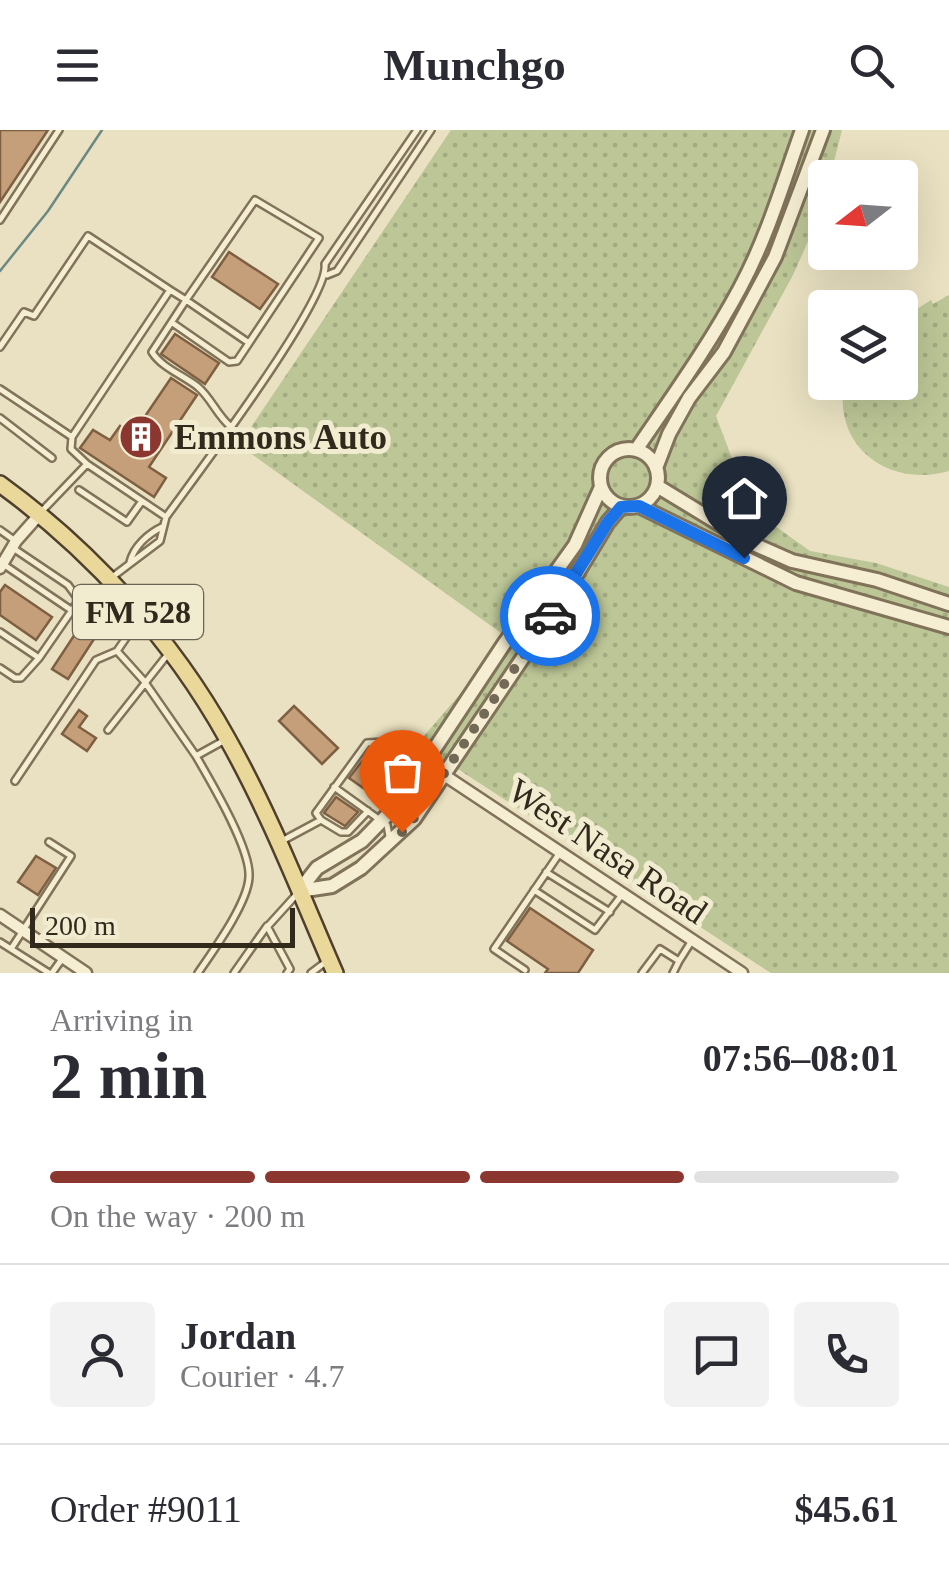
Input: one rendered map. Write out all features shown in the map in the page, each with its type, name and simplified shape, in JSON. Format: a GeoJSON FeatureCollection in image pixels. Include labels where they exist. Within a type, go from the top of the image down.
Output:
{"type":"FeatureCollection","features":[{"type":"Feature","properties":{"kind":"main road","name":"FM 528"},"geometry":{"type":"LineString","coordinates":[[0,484],[40,514],[109,580],[170,652],[228,738],[332,966]]}},
{"type":"Feature","properties":{"kind":"street"},"geometry":{"type":"LineString","coordinates":[[636,450],[742,286],[802,130]]}},
{"type":"Feature","properties":{"kind":"street"},"geometry":{"type":"LineString","coordinates":[[601,486],[612,502],[621,507],[639,506],[657,486],[656,468],[669,434],[689,398],[724,352],[774,256],[822,130]]}},
{"type":"Feature","properties":{"kind":"street"},"geometry":{"type":"LineString","coordinates":[[299,892],[317,868],[344,854],[382,822],[424,765],[521,618],[576,545],[601,486],[602,467],[608,458],[625,450],[636,450],[656,468]]}},
{"type":"Feature","properties":{"kind":"street"},"geometry":{"type":"LineString","coordinates":[[657,486],[749,542],[792,561],[876,580],[949,604]]}},
{"type":"Feature","properties":{"kind":"street"},"geometry":{"type":"LineString","coordinates":[[639,506],[796,583],[949,628]]}},
{"type":"Feature","properties":{"kind":"street"},"geometry":{"type":"LineString","coordinates":[[299,892],[332,886],[388,846],[414,818],[621,507]]}},
{"type":"Feature","properties":{"kind":"street"},"geometry":{"type":"LineString","coordinates":[[7,555],[40,514]]}},
{"type":"Feature","properties":{"kind":"street","name":"West Nasa Road"},"geometry":{"type":"LineString","coordinates":[[424,765],[444,774],[742,973]]}},
{"type":"Feature","properties":{"kind":"street"},"geometry":{"type":"LineString","coordinates":[[0,914],[86,973]]}},
{"type":"Feature","properties":{"kind":"lane"},"geometry":{"type":"LineString","coordinates":[[0,220],[60,130]]}},
{"type":"Feature","properties":{"kind":"lane"},"geometry":{"type":"LineString","coordinates":[[109,580],[160,541],[166,517],[298,326],[327,275],[337,271],[431,130]]}},
{"type":"Feature","properties":{"kind":"lane"},"geometry":{"type":"LineString","coordinates":[[327,275],[325,264],[413,131],[424,140]]}},
{"type":"Feature","properties":{"kind":"lane"},"geometry":{"type":"LineString","coordinates":[[172,323],[229,362],[237,361],[319,238],[255,200],[154,346],[154,356],[200,389],[230,426]]}},
{"type":"Feature","properties":{"kind":"lane"},"geometry":{"type":"LineString","coordinates":[[0,347],[24,312],[34,316],[88,236],[249,343]]}},
{"type":"Feature","properties":{"kind":"lane"},"geometry":{"type":"LineString","coordinates":[[166,517],[86,464],[71,449],[72,437],[170,290]]}},
{"type":"Feature","properties":{"kind":"lane"},"geometry":{"type":"LineString","coordinates":[[0,389],[72,437]]}},
{"type":"Feature","properties":{"kind":"lane"},"geometry":{"type":"LineString","coordinates":[[0,418],[52,458]]}},
{"type":"Feature","properties":{"kind":"lane"},"geometry":{"type":"LineString","coordinates":[[40,514],[86,464]]}},
{"type":"Feature","properties":{"kind":"lane"},"geometry":{"type":"LineString","coordinates":[[79,490],[127,522],[142,501]]}},
{"type":"Feature","properties":{"kind":"lane"},"geometry":{"type":"LineString","coordinates":[[130,562],[132,552],[162,527]]}},
{"type":"Feature","properties":{"kind":"lane"},"geometry":{"type":"LineString","coordinates":[[0,530],[7,555],[74,608],[102,624]]}},
{"type":"Feature","properties":{"kind":"lane"},"geometry":{"type":"LineString","coordinates":[[0,668],[21,678],[78,600],[68,585],[7,555]]}},
{"type":"Feature","properties":{"kind":"lane"},"geometry":{"type":"LineString","coordinates":[[15,781],[96,660],[117,651],[141,617]]}},
{"type":"Feature","properties":{"kind":"lane"},"geometry":{"type":"LineString","coordinates":[[0,632],[39,658]]}},
{"type":"Feature","properties":{"kind":"lane"},"geometry":{"type":"LineString","coordinates":[[117,651],[144,680],[196,756],[245,854],[250,879],[244,896],[198,973]]}},
{"type":"Feature","properties":{"kind":"lane"},"geometry":{"type":"LineString","coordinates":[[108,730],[170,652]]}},
{"type":"Feature","properties":{"kind":"lane"},"geometry":{"type":"LineString","coordinates":[[196,756],[228,738]]}},
{"type":"Feature","properties":{"kind":"lane"},"geometry":{"type":"LineString","coordinates":[[368,811],[348,832],[341,832],[316,814],[361,748],[376,740],[384,742],[424,765]]}},
{"type":"Feature","properties":{"kind":"lane"},"geometry":{"type":"LineString","coordinates":[[334,787],[389,828],[388,846]]}},
{"type":"Feature","properties":{"kind":"lane"},"geometry":{"type":"LineString","coordinates":[[277,843],[322,820]]}},
{"type":"Feature","properties":{"kind":"lane"},"geometry":{"type":"LineString","coordinates":[[11,948],[71,856],[49,842]]}},
{"type":"Feature","properties":{"kind":"lane"},"geometry":{"type":"LineString","coordinates":[[525,970],[494,948],[560,852]]}},
{"type":"Feature","properties":{"kind":"lane"},"geometry":{"type":"LineString","coordinates":[[546,872],[610,912]]}},
{"type":"Feature","properties":{"kind":"lane"},"geometry":{"type":"LineString","coordinates":[[534,890],[594,930],[622,893]]}},
{"type":"Feature","properties":{"kind":"lane"},"geometry":{"type":"LineString","coordinates":[[234,973],[299,892]]}},
{"type":"Feature","properties":{"kind":"lane"},"geometry":{"type":"LineString","coordinates":[[268,926],[290,969],[287,973]]}},
{"type":"Feature","properties":{"kind":"lane"},"geometry":{"type":"LineString","coordinates":[[673,973],[692,940]]}},
{"type":"Feature","properties":{"kind":"lane"},"geometry":{"type":"LineString","coordinates":[[0,942],[50,973],[63,957]]}},
{"type":"Feature","properties":{"kind":"lane"},"geometry":{"type":"LineString","coordinates":[[642,973],[660,949],[679,962]]}},
{"type":"Feature","properties":{"kind":"lane"},"geometry":{"type":"LineString","coordinates":[[311,973],[332,966]]}},
{"type":"Feature","properties":{"kind":"green space"},"geometry":{"type":"Polygon","coordinates":[[[451,130],[842,130],[834,160],[808,160],[808,241],[716,416],[751,509],[810,551],[876,563],[949,587],[949,973],[771,973],[418,743],[508,638],[239,445],[451,130]]]}},
{"type":"Feature","properties":{"kind":"green space"},"geometry":{"type":"Polygon","coordinates":[[[949,295],[949,471],[906,474],[870,458],[857,444],[847,427],[843,400],[918,400],[918,308],[931,300],[933,304],[949,295]]]}},
{"type":"Feature","properties":{"kind":"building"},"geometry":{"type":"Polygon","coordinates":[[[0,130],[48,130],[0,202],[0,130]]]}},
{"type":"Feature","properties":{"kind":"building"},"geometry":{"type":"Polygon","coordinates":[[[229,252],[278,284],[260,309],[212,277],[229,252]]]}},
{"type":"Feature","properties":{"kind":"building"},"geometry":{"type":"Polygon","coordinates":[[[175,334],[219,363],[205,384],[161,354],[175,334]]]}},
{"type":"Feature","properties":{"kind":"building","name":"Emmons Auto"},"geometry":{"type":"Polygon","coordinates":[[[171,378],[197,395],[149,467],[166,478],[154,497],[80,448],[93,430],[110,440],[120,426],[133,434],[171,378]]]}},
{"type":"Feature","properties":{"kind":"building"},"geometry":{"type":"Polygon","coordinates":[[[5,585],[52,617],[36,640],[0,615],[0,592],[5,585]]]}},
{"type":"Feature","properties":{"kind":"building"},"geometry":{"type":"Polygon","coordinates":[[[79,628],[94,639],[68,679],[52,669],[79,628]]]}},
{"type":"Feature","properties":{"kind":"building"},"geometry":{"type":"Polygon","coordinates":[[[294,706],[338,748],[322,764],[279,721],[294,706]]]}},
{"type":"Feature","properties":{"kind":"building"},"geometry":{"type":"Polygon","coordinates":[[[79,710],[87,716],[79,727],[96,738],[87,751],[62,734],[79,710]]]}},
{"type":"Feature","properties":{"kind":"building"},"geometry":{"type":"Polygon","coordinates":[[[363,760],[389,778],[376,797],[349,778],[363,760]]]}},
{"type":"Feature","properties":{"kind":"building"},"geometry":{"type":"Polygon","coordinates":[[[336,797],[358,812],[345,826],[324,813],[336,797]]]}},
{"type":"Feature","properties":{"kind":"building"},"geometry":{"type":"Polygon","coordinates":[[[36,856],[56,868],[38,895],[18,882],[36,856]]]}},
{"type":"Feature","properties":{"kind":"building"},"geometry":{"type":"Polygon","coordinates":[[[530,908],[593,950],[578,973],[545,973],[548,969],[507,941],[530,908]]]}},
{"type":"Feature","properties":{"kind":"waterway"},"geometry":{"type":"LineString","coordinates":[[0,271],[48,211],[102,130]]}},
{"type":"Feature","properties":{"kind":"way so far"},"geometry":{"type":"LineString","coordinates":[[402,832],[550,616]]}},
{"type":"Feature","properties":{"kind":"place","name":"Emmons Auto"},"geometry":{"type":"Point","coordinates":[141,437]}},
{"type":"Feature","properties":{"kind":"route"},"geometry":{"type":"LineString","coordinates":[[550,616],[621,507],[639,506],[744,558]]}}]}
